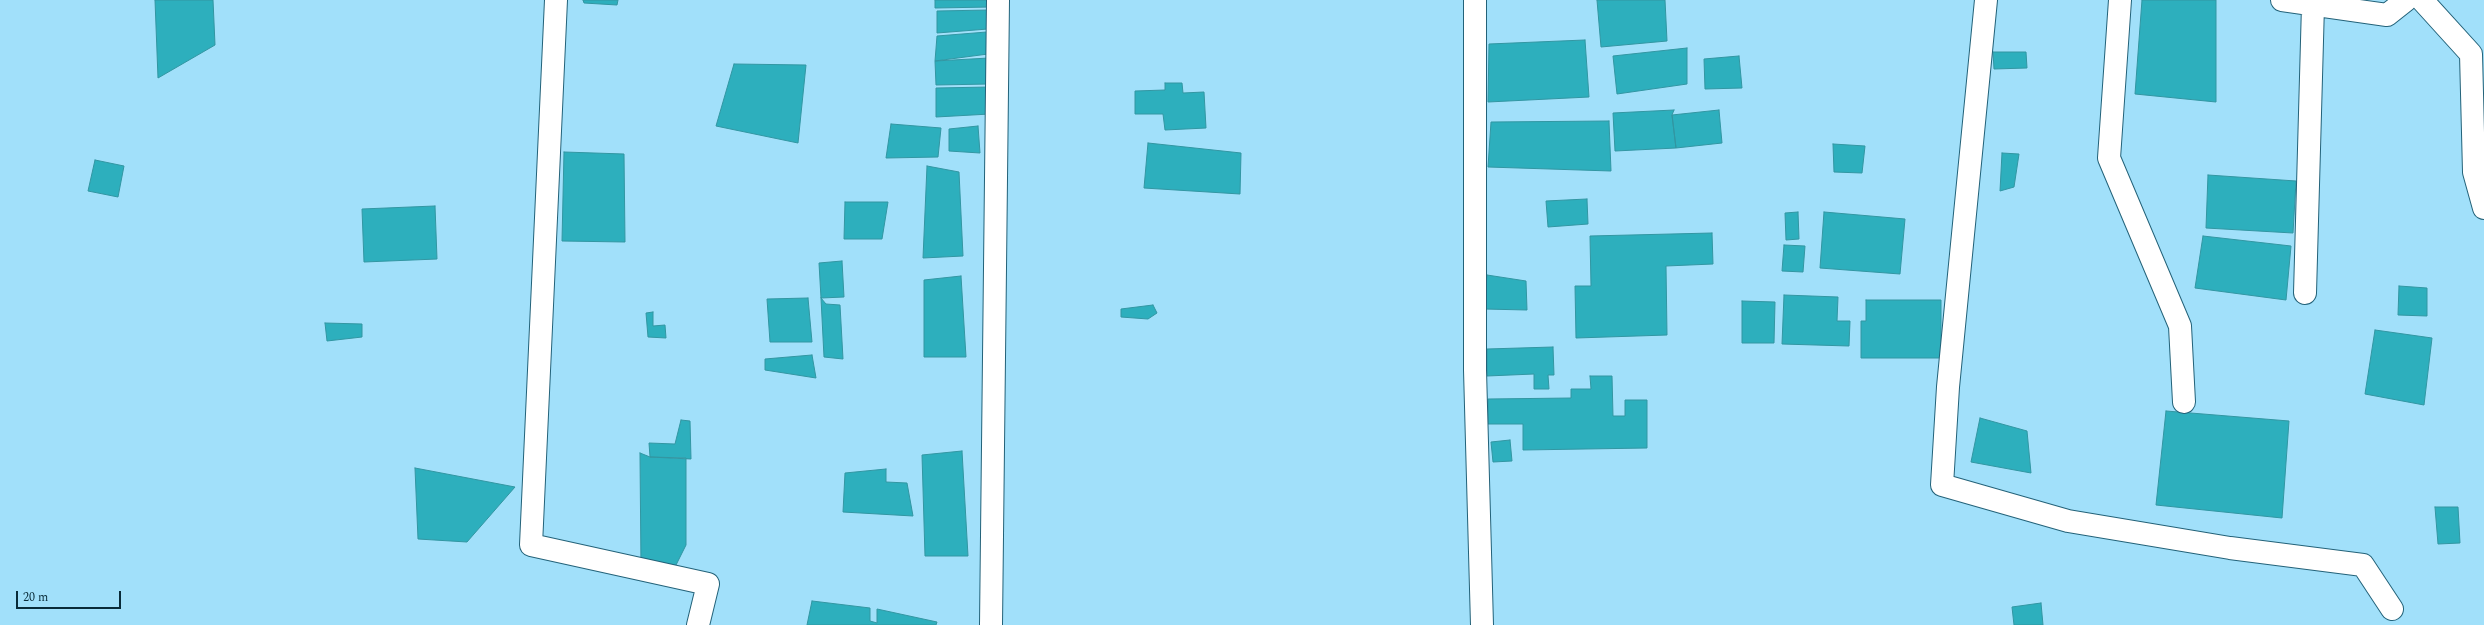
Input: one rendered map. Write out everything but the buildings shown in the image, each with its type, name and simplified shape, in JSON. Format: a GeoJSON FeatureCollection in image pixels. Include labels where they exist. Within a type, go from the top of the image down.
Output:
{"type":"FeatureCollection","features":[{"type":"Feature","properties":{"kind":"street"},"geometry":{"type":"LineString","coordinates":[[556,0],[531,545],[708,584],[698,625]]}},
{"type":"Feature","properties":{"kind":"street"},"geometry":{"type":"LineString","coordinates":[[992,625],[998,0]]}},
{"type":"Feature","properties":{"kind":"street"},"geometry":{"type":"LineString","coordinates":[[1475,0],[1475,370],[1482,625]]}},
{"type":"Feature","properties":{"kind":"street"},"geometry":{"type":"LineString","coordinates":[[1986,0],[1949,371],[1942,485],[2068,521],[2230,548],[2363,565],[2392,609]]}},
{"type":"Feature","properties":{"kind":"street"},"geometry":{"type":"LineString","coordinates":[[2120,0],[2110,158],[2180,326],[2184,402]]}},
{"type":"Feature","properties":{"kind":"street"},"geometry":{"type":"LineString","coordinates":[[2282,0],[2387,15],[2406,0]]}},
{"type":"Feature","properties":{"kind":"street"},"geometry":{"type":"LineString","coordinates":[[2422,0],[2471,54],[2474,172],[2484,208]]}},
{"type":"Feature","properties":{"kind":"street"},"geometry":{"type":"LineString","coordinates":[[2305,294],[2313,5]]}}]}
